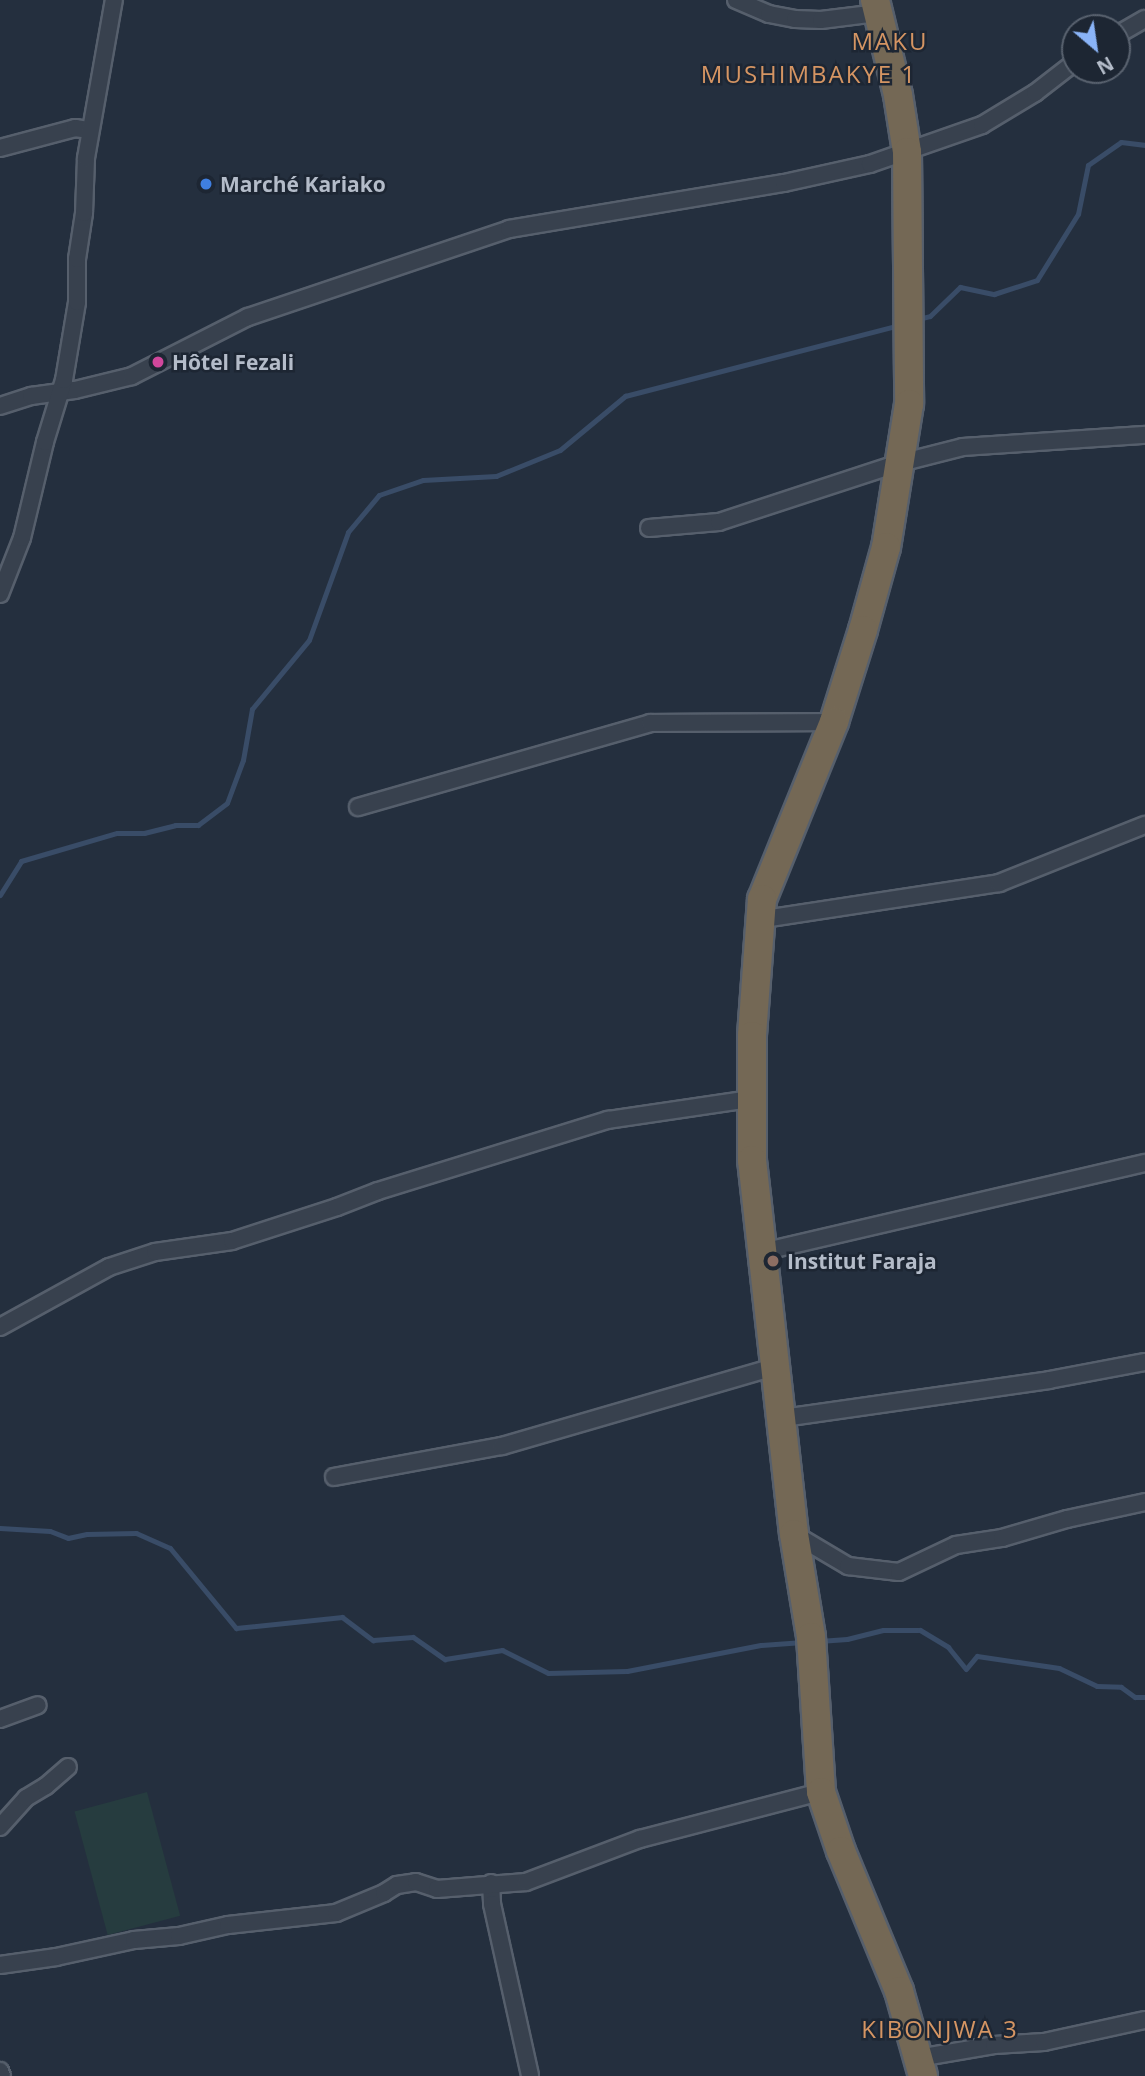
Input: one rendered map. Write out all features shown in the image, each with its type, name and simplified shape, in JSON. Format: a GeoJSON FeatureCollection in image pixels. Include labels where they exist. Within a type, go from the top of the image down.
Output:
{"type":"FeatureCollection","features":[{"type":"Feature","properties":{"kind":"highway"},"geometry":{"type":"LineString","coordinates":[[876,7],[898,95],[907,152],[909,404],[886,547],[834,722],[762,899],[758,920],[751,1099],[752,1160],[794,1534],[812,1641],[821,1792],[841,1851],[899,1991],[921,2067]]}},
{"type":"Feature","properties":{"kind":"street"},"geometry":{"type":"LineString","coordinates":[[0,594],[22,538],[45,442],[61,391],[77,302],[77,258],[90,131],[114,0]]}},
{"type":"Feature","properties":{"kind":"street"},"geometry":{"type":"LineString","coordinates":[[736,0],[769,14],[795,19],[821,20],[876,7]]}},
{"type":"Feature","properties":{"kind":"street"},"geometry":{"type":"LineString","coordinates":[[0,406],[132,376],[248,317],[509,229],[831,175],[907,152],[982,125],[1035,93],[1061,73]]}},
{"type":"Feature","properties":{"kind":"street"},"geometry":{"type":"LineString","coordinates":[[0,148],[75,128],[90,131]]}},
{"type":"Feature","properties":{"kind":"street"},"geometry":{"type":"LineString","coordinates":[[649,528],[719,522],[900,463],[963,447],[1145,435]]}},
{"type":"Feature","properties":{"kind":"street"},"geometry":{"type":"LineString","coordinates":[[358,807],[650,723],[834,722]]}},
{"type":"Feature","properties":{"kind":"street"},"geometry":{"type":"LineString","coordinates":[[758,920],[999,883],[1145,825]]}},
{"type":"Feature","properties":{"kind":"street"},"geometry":{"type":"LineString","coordinates":[[0,1327],[109,1267],[155,1252],[232,1241],[337,1208],[389,1187],[608,1119],[751,1099]]}},
{"type":"Feature","properties":{"kind":"street"},"geometry":{"type":"LineString","coordinates":[[762,1252],[1145,1163]]}},
{"type":"Feature","properties":{"kind":"street"},"geometry":{"type":"LineString","coordinates":[[783,1418],[1049,1380],[1145,1362]]}},
{"type":"Feature","properties":{"kind":"street"},"geometry":{"type":"LineString","coordinates":[[334,1477],[502,1446],[777,1366]]}},
{"type":"Feature","properties":{"kind":"street"},"geometry":{"type":"LineString","coordinates":[[794,1534],[848,1566],[900,1572],[956,1545],[1002,1538],[1067,1519],[1145,1502]]}},
{"type":"Feature","properties":{"kind":"street"},"geometry":{"type":"LineString","coordinates":[[0,1720],[38,1705]]}},
{"type":"Feature","properties":{"kind":"street"},"geometry":{"type":"LineString","coordinates":[[0,1827],[26,1798],[46,1786],[68,1767]]}},
{"type":"Feature","properties":{"kind":"street"},"geometry":{"type":"LineString","coordinates":[[0,1965],[56,1957],[134,1940],[336,1913],[384,1894],[397,1885],[416,1882],[437,1889],[526,1882],[640,1839],[821,1792]]}},
{"type":"Feature","properties":{"kind":"street"},"geometry":{"type":"LineString","coordinates":[[491,1883],[492,1904],[530,2076]]}},
{"type":"Feature","properties":{"kind":"street"},"geometry":{"type":"LineString","coordinates":[[921,2067],[994,2045],[1044,2042],[1145,2020]]}},
{"type":"Feature","properties":{"kind":"street"},"geometry":{"type":"LineString","coordinates":[[0,2071],[2,2076]]}},
{"type":"Feature","properties":{"kind":"green space"},"geometry":{"type":"Polygon","coordinates":[[[147,1792],[180,1916],[108,1935],[75,1811],[147,1792]]]}},
{"type":"Feature","properties":{"kind":"waterway"},"geometry":{"type":"LineString","coordinates":[[918,319],[930,316],[960,287],[994,294],[1037,280],[1078,214],[1088,165],[1121,142],[1145,145]]}},
{"type":"Feature","properties":{"kind":"waterway"},"geometry":{"type":"LineString","coordinates":[[0,895],[21,861],[117,833],[144,833],[175,825],[198,825],[227,803],[243,760],[252,709],[309,640],[348,532],[379,495],[423,480],[496,476],[560,450],[625,396],[899,325]]}},
{"type":"Feature","properties":{"kind":"waterway"},"geometry":{"type":"LineString","coordinates":[[0,1528],[50,1531],[68,1538],[87,1534],[136,1533],[170,1548],[236,1628],[342,1617],[373,1640],[413,1637],[445,1659],[502,1650],[548,1673],[627,1671],[761,1645],[803,1642]]}},
{"type":"Feature","properties":{"kind":"waterway"},"geometry":{"type":"LineString","coordinates":[[819,1641],[847,1639],[883,1630],[920,1630],[948,1647],[966,1669],[977,1656],[1059,1668],[1097,1686],[1121,1687],[1135,1697],[1145,1697]]}},
{"type":"Feature","properties":{"kind":"place","name":"Marché Kariako"},"geometry":{"type":"Point","coordinates":[206,184]}},
{"type":"Feature","properties":{"kind":"place","name":"Hôtel Fezali"},"geometry":{"type":"Point","coordinates":[158,362]}},
{"type":"Feature","properties":{"kind":"place","name":"Institut Faraja"},"geometry":{"type":"Point","coordinates":[773,1261]}},
{"type":"Feature","properties":{"kind":"district","name":"MAKU"},"geometry":{"type":"Point","coordinates":[890,41]}},
{"type":"Feature","properties":{"kind":"district","name":"MUSHIMBAKYE 1"},"geometry":{"type":"Point","coordinates":[809,74]}},
{"type":"Feature","properties":{"kind":"district","name":"KIBONJWA 3"},"geometry":{"type":"Point","coordinates":[940,2029]}}]}
